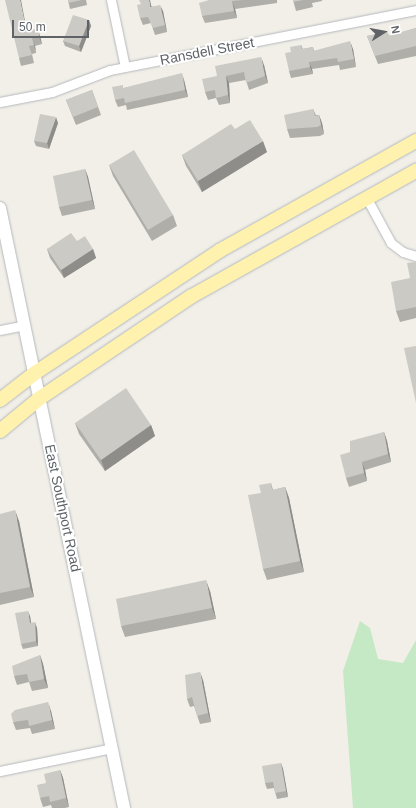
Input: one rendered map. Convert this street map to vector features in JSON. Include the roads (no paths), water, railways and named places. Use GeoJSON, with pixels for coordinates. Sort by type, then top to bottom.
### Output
{"type":"FeatureCollection","features":[{"type":"Feature","properties":{"kind":"main road"},"geometry":{"type":"LineString","coordinates":[[0,400],[35,373],[256,228],[416,141]]}},
{"type":"Feature","properties":{"kind":"main road"},"geometry":{"type":"LineString","coordinates":[[0,431],[40,398],[192,296],[366,197],[416,171]]}},
{"type":"Feature","properties":{"kind":"main road","name":"East Southport Road"},"geometry":{"type":"LineString","coordinates":[[0,208],[124,808]]}},
{"type":"Feature","properties":{"kind":"street"},"geometry":{"type":"LineString","coordinates":[[111,0],[126,67]]}},
{"type":"Feature","properties":{"kind":"street","name":"Ransdell Street"},"geometry":{"type":"LineString","coordinates":[[0,102],[52,92],[92,75],[126,67],[416,10]]}},
{"type":"Feature","properties":{"kind":"street"},"geometry":{"type":"LineString","coordinates":[[366,197],[390,243],[403,252],[416,256]]}},
{"type":"Feature","properties":{"kind":"street"},"geometry":{"type":"LineString","coordinates":[[0,330],[25,325]]}},
{"type":"Feature","properties":{"kind":"street"},"geometry":{"type":"LineString","coordinates":[[0,771],[112,748]]}}]}
